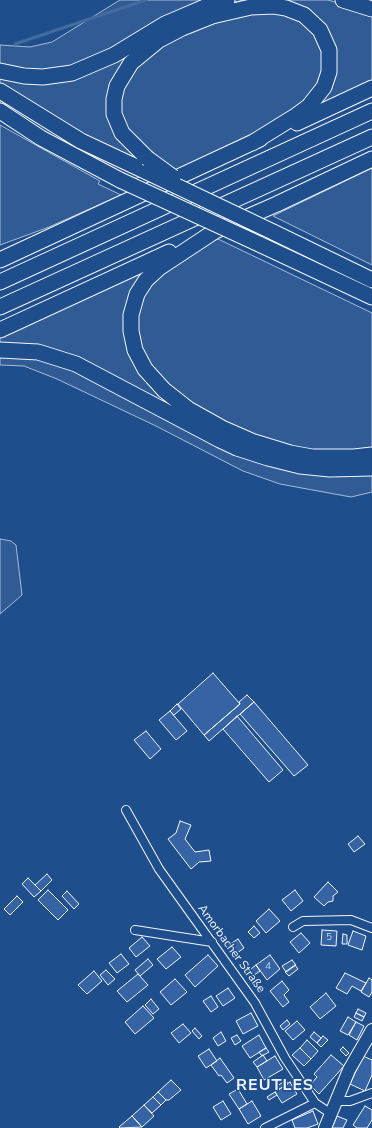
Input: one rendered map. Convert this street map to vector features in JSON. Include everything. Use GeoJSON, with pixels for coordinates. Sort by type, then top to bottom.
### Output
{"type":"FeatureCollection","features":[{"type":"Feature","properties":{"kind":"highway"},"geometry":{"type":"LineString","coordinates":[[0,71],[24,76],[43,77],[72,73],[114,56],[165,24],[207,6],[227,0]]}},
{"type":"Feature","properties":{"kind":"highway"},"geometry":{"type":"LineString","coordinates":[[343,0],[372,9]]}},
{"type":"Feature","properties":{"kind":"highway"},"geometry":{"type":"LineString","coordinates":[[147,165],[122,133],[114,114],[114,99],[117,86],[131,63],[159,40],[182,28],[205,19],[251,7],[274,6],[286,8],[304,15],[320,30],[329,50],[330,72],[324,88],[309,106],[252,143]]}},
{"type":"Feature","properties":{"kind":"highway"},"geometry":{"type":"LineString","coordinates":[[0,260],[372,88]]}},
{"type":"Feature","properties":{"kind":"highway"},"geometry":{"type":"LineString","coordinates":[[0,91],[81,141],[147,165],[216,205],[372,280]]}},
{"type":"Feature","properties":{"kind":"highway"},"geometry":{"type":"LineString","coordinates":[[0,111],[41,138]]}},
{"type":"Feature","properties":{"kind":"highway"},"geometry":{"type":"LineString","coordinates":[[0,282],[372,111]]}},
{"type":"Feature","properties":{"kind":"highway"},"geometry":{"type":"LineString","coordinates":[[0,120],[41,138],[120,180],[372,297]]}},
{"type":"Feature","properties":{"kind":"highway"},"geometry":{"type":"LineString","coordinates":[[0,307],[372,137]]}},
{"type":"Feature","properties":{"kind":"highway"},"geometry":{"type":"LineString","coordinates":[[0,330],[277,204],[372,159]]}},
{"type":"Feature","properties":{"kind":"highway"},"geometry":{"type":"LineString","coordinates":[[0,248],[63,231]]}},
{"type":"Feature","properties":{"kind":"highway"},"geometry":{"type":"LineString","coordinates":[[215,231],[159,268],[146,280],[137,294],[131,315],[131,331],[135,350],[145,369],[164,390],[188,409],[222,428],[254,442],[290,453],[312,457],[354,457],[372,455]]}},
{"type":"Feature","properties":{"kind":"highway"},"geometry":{"type":"LineString","coordinates":[[352,288],[372,303]]}},
{"type":"Feature","properties":{"kind":"highway"},"geometry":{"type":"LineString","coordinates":[[0,350],[38,352],[76,364],[220,440],[237,448],[268,458],[300,466],[322,468],[372,468]]}},
{"type":"Feature","properties":{"kind":"street","name":"Amorbacher Straße"},"geometry":{"type":"LineString","coordinates":[[126,810],[159,869],[254,1003],[285,1058],[315,1103]]}},
{"type":"Feature","properties":{"kind":"street"},"geometry":{"type":"LineString","coordinates":[[293,927],[303,921],[351,920],[372,928]]}},
{"type":"Feature","properties":{"kind":"street"},"geometry":{"type":"LineString","coordinates":[[135,930],[212,942]]}},
{"type":"Feature","properties":{"kind":"street"},"geometry":{"type":"LineString","coordinates":[[325,1128],[349,1070],[372,1030]]}},
{"type":"Feature","properties":{"kind":"street"},"geometry":{"type":"LineString","coordinates":[[265,1128],[315,1103],[333,1107],[372,1094]]}},
{"type":"Feature","properties":{"kind":"shaded area"},"geometry":{"type":"Polygon","coordinates":[[[120,0],[212,0],[102,58],[49,73],[0,66],[0,45],[30,47],[52,42],[120,0]]]}},
{"type":"Feature","properties":{"kind":"shaded area"},"geometry":{"type":"Polygon","coordinates":[[[243,0],[328,0],[372,13],[372,85],[309,110],[333,52],[285,4],[164,33],[110,99],[152,167],[92,140],[0,86],[0,76],[47,82],[230,3],[243,0]]]}},
{"type":"Feature","properties":{"kind":"shaded area"},"geometry":{"type":"Polygon","coordinates":[[[272,9],[313,26],[326,61],[316,91],[283,119],[176,170],[127,135],[117,103],[135,63],[195,27],[272,9]]]}},
{"type":"Feature","properties":{"kind":"shaded area"},"geometry":{"type":"Polygon","coordinates":[[[0,98],[140,177],[133,179],[42,132],[0,105],[0,98]]]}},
{"type":"Feature","properties":{"kind":"shaded area"},"geometry":{"type":"Polygon","coordinates":[[[0,125],[100,181],[98,184],[121,195],[49,227],[0,245],[0,125]]]}},
{"type":"Feature","properties":{"kind":"shaded area"},"geometry":{"type":"Polygon","coordinates":[[[372,168],[372,265],[273,216],[372,168]]]}},
{"type":"Feature","properties":{"kind":"shaded area"},"geometry":{"type":"Polygon","coordinates":[[[257,230],[372,287],[372,292],[251,234],[257,230]]]}},
{"type":"Feature","properties":{"kind":"shaded area"},"geometry":{"type":"Polygon","coordinates":[[[218,239],[372,313],[372,452],[292,450],[197,411],[145,363],[134,324],[149,283],[201,246],[218,239]]]}},
{"type":"Feature","properties":{"kind":"shaded area"},"geometry":{"type":"Polygon","coordinates":[[[148,265],[139,286],[132,356],[239,444],[89,366],[0,346],[0,334],[148,265]]]}},
{"type":"Feature","properties":{"kind":"shaded area"},"geometry":{"type":"Polygon","coordinates":[[[0,354],[57,362],[189,429],[372,472],[372,492],[351,497],[280,484],[243,471],[156,426],[57,379],[24,366],[0,365],[0,354]]]}},
{"type":"Feature","properties":{"kind":"shaded area"},"geometry":{"type":"Polygon","coordinates":[[[0,539],[11,541],[16,545],[22,595],[0,614],[0,539]]]}},
{"type":"Feature","properties":{"kind":"building"},"geometry":{"type":"Polygon","coordinates":[[[213,673],[240,704],[204,735],[178,704],[213,673]]]}},
{"type":"Feature","properties":{"kind":"building"},"geometry":{"type":"Polygon","coordinates":[[[247,695],[254,702],[209,741],[204,735],[240,704],[239,702],[247,695]]]}},
{"type":"Feature","properties":{"kind":"building"},"geometry":{"type":"Polygon","coordinates":[[[254,702],[308,765],[294,776],[240,714],[254,702]]]}},
{"type":"Feature","properties":{"kind":"building"},"geometry":{"type":"Polygon","coordinates":[[[177,704],[181,709],[174,715],[170,711],[177,704]]]}},
{"type":"Feature","properties":{"kind":"building"},"geometry":{"type":"Polygon","coordinates":[[[170,711],[187,731],[176,740],[159,720],[170,711]]]}},
{"type":"Feature","properties":{"kind":"building"},"geometry":{"type":"Polygon","coordinates":[[[237,716],[283,770],[269,782],[223,729],[237,716]]]}},
{"type":"Feature","properties":{"kind":"building"},"geometry":{"type":"Polygon","coordinates":[[[146,731],[161,749],[150,759],[134,740],[146,731]]]}},
{"type":"Feature","properties":{"kind":"building"},"geometry":{"type":"Polygon","coordinates":[[[180,821],[191,825],[185,839],[195,852],[209,850],[211,861],[199,862],[191,869],[168,839],[176,833],[180,821]]]}},
{"type":"Feature","properties":{"kind":"building"},"geometry":{"type":"Polygon","coordinates":[[[358,836],[365,844],[354,852],[348,844],[358,836]]]}},
{"type":"Feature","properties":{"kind":"building"},"geometry":{"type":"Polygon","coordinates":[[[47,874],[52,880],[41,891],[35,885],[47,874]]]}},
{"type":"Feature","properties":{"kind":"building"},"geometry":{"type":"Polygon","coordinates":[[[28,878],[41,891],[34,897],[22,884],[28,878]]]}},
{"type":"Feature","properties":{"kind":"building"},"geometry":{"type":"Polygon","coordinates":[[[328,882],[338,892],[333,896],[333,901],[328,902],[324,906],[314,897],[328,882]]]}},
{"type":"Feature","properties":{"kind":"building"},"geometry":{"type":"Polygon","coordinates":[[[48,890],[68,910],[58,920],[38,900],[48,890]]]}},
{"type":"Feature","properties":{"kind":"building"},"geometry":{"type":"Polygon","coordinates":[[[295,890],[303,901],[291,911],[282,900],[295,890]]]}},
{"type":"Feature","properties":{"kind":"building"},"geometry":{"type":"Polygon","coordinates":[[[67,891],[79,904],[74,909],[62,896],[67,891]]]}},
{"type":"Feature","properties":{"kind":"building"},"geometry":{"type":"Polygon","coordinates":[[[17,896],[23,902],[10,915],[4,909],[17,896]]]}},
{"type":"Feature","properties":{"kind":"building"},"geometry":{"type":"Polygon","coordinates":[[[269,909],[280,921],[266,933],[256,921],[269,909]]]}},
{"type":"Feature","properties":{"kind":"building"},"geometry":{"type":"Polygon","coordinates":[[[254,926],[260,933],[254,938],[248,932],[254,926]]]}},
{"type":"Feature","properties":{"kind":"building"},"geometry":{"type":"Polygon","coordinates":[[[322,930],[337,931],[336,946],[321,945],[322,930]]]}},
{"type":"Feature","properties":{"kind":"building"},"geometry":{"type":"Polygon","coordinates":[[[353,931],[366,936],[362,950],[348,945],[353,931]]]}},
{"type":"Feature","properties":{"kind":"building"},"geometry":{"type":"Polygon","coordinates":[[[301,933],[310,943],[299,953],[290,942],[301,933]]]}},
{"type":"Feature","properties":{"kind":"building"},"geometry":{"type":"Polygon","coordinates":[[[343,934],[347,935],[347,944],[342,944],[343,934]]]}},
{"type":"Feature","properties":{"kind":"building"},"geometry":{"type":"Polygon","coordinates":[[[142,937],[150,946],[136,957],[129,948],[142,937]]]}},
{"type":"Feature","properties":{"kind":"building"},"geometry":{"type":"Polygon","coordinates":[[[238,939],[244,948],[233,956],[227,946],[238,939]]]}},
{"type":"Feature","properties":{"kind":"building"},"geometry":{"type":"Polygon","coordinates":[[[172,947],[181,957],[166,969],[157,959],[172,947]]]}},
{"type":"Feature","properties":{"kind":"building"},"geometry":{"type":"Polygon","coordinates":[[[121,954],[129,964],[117,973],[109,963],[121,954]]]}},
{"type":"Feature","properties":{"kind":"building"},"geometry":{"type":"Polygon","coordinates":[[[208,955],[218,966],[195,987],[185,975],[208,955]]]}},
{"type":"Feature","properties":{"kind":"building"},"geometry":{"type":"Polygon","coordinates":[[[270,955],[280,969],[267,980],[256,965],[270,955]]]}},
{"type":"Feature","properties":{"kind":"building"},"geometry":{"type":"Polygon","coordinates":[[[148,959],[153,965],[140,976],[135,970],[148,959]]]}},
{"type":"Feature","properties":{"kind":"building"},"geometry":{"type":"Polygon","coordinates":[[[292,960],[296,965],[286,972],[282,966],[292,960]]]}},
{"type":"Feature","properties":{"kind":"building"},"geometry":{"type":"Polygon","coordinates":[[[256,965],[260,971],[250,978],[246,973],[256,965]]]}},
{"type":"Feature","properties":{"kind":"building"},"geometry":{"type":"Polygon","coordinates":[[[295,965],[298,969],[289,976],[285,972],[295,965]]]}},
{"type":"Feature","properties":{"kind":"building"},"geometry":{"type":"Polygon","coordinates":[[[106,970],[115,979],[108,985],[100,975],[106,970]]]}},
{"type":"Feature","properties":{"kind":"building"},"geometry":{"type":"Polygon","coordinates":[[[94,971],[102,981],[87,994],[78,985],[94,971]]]}},
{"type":"Feature","properties":{"kind":"building"},"geometry":{"type":"Polygon","coordinates":[[[345,973],[366,983],[361,991],[352,986],[347,994],[336,988],[345,973]]]}},
{"type":"Feature","properties":{"kind":"building"},"geometry":{"type":"Polygon","coordinates":[[[138,974],[148,985],[127,1002],[117,991],[138,974]]]}},
{"type":"Feature","properties":{"kind":"building"},"geometry":{"type":"Polygon","coordinates":[[[369,978],[372,980],[372,992],[369,997],[361,992],[369,978]]]}},
{"type":"Feature","properties":{"kind":"building"},"geometry":{"type":"Polygon","coordinates":[[[175,979],[187,992],[171,1005],[160,992],[175,979]]]}},
{"type":"Feature","properties":{"kind":"building"},"geometry":{"type":"Polygon","coordinates":[[[282,981],[289,990],[284,995],[289,1002],[283,1007],[270,991],[282,981]]]}},
{"type":"Feature","properties":{"kind":"building"},"geometry":{"type":"Polygon","coordinates":[[[228,988],[235,998],[223,1006],[216,996],[228,988]]]}},
{"type":"Feature","properties":{"kind":"building"},"geometry":{"type":"Polygon","coordinates":[[[326,993],[336,1006],[320,1019],[310,1007],[326,993]]]}},
{"type":"Feature","properties":{"kind":"building"},"geometry":{"type":"Polygon","coordinates":[[[211,996],[218,1007],[211,1012],[203,1001],[211,996]]]}},
{"type":"Feature","properties":{"kind":"building"},"geometry":{"type":"Polygon","coordinates":[[[151,999],[159,1009],[153,1014],[145,1005],[151,999]]]}},
{"type":"Feature","properties":{"kind":"building"},"geometry":{"type":"Polygon","coordinates":[[[143,1006],[154,1018],[135,1034],[125,1022],[143,1006]]]}},
{"type":"Feature","properties":{"kind":"building"},"geometry":{"type":"Polygon","coordinates":[[[358,1009],[366,1013],[364,1017],[356,1013],[358,1009]]]}},
{"type":"Feature","properties":{"kind":"building"},"geometry":{"type":"Polygon","coordinates":[[[251,1013],[258,1026],[243,1034],[236,1021],[251,1013]]]}},
{"type":"Feature","properties":{"kind":"building"},"geometry":{"type":"Polygon","coordinates":[[[356,1013],[364,1017],[362,1021],[354,1017],[356,1013]]]}},
{"type":"Feature","properties":{"kind":"building"},"geometry":{"type":"Polygon","coordinates":[[[348,1017],[356,1022],[348,1035],[340,1031],[348,1017]]]}},
{"type":"Feature","properties":{"kind":"building"},"geometry":{"type":"Polygon","coordinates":[[[287,1020],[290,1024],[283,1030],[280,1026],[287,1020]]]}},
{"type":"Feature","properties":{"kind":"building"},"geometry":{"type":"Polygon","coordinates":[[[297,1021],[305,1030],[293,1040],[285,1031],[297,1021]]]}},
{"type":"Feature","properties":{"kind":"building"},"geometry":{"type":"Polygon","coordinates":[[[356,1022],[364,1026],[357,1040],[349,1035],[356,1022]]]}},
{"type":"Feature","properties":{"kind":"building"},"geometry":{"type":"Polygon","coordinates":[[[183,1024],[191,1033],[179,1043],[171,1033],[183,1024]]]}},
{"type":"Feature","properties":{"kind":"building"},"geometry":{"type":"Polygon","coordinates":[[[195,1028],[202,1036],[199,1039],[192,1031],[195,1028]]]}},
{"type":"Feature","properties":{"kind":"building"},"geometry":{"type":"Polygon","coordinates":[[[221,1032],[226,1041],[218,1046],[213,1038],[221,1032]]]}},
{"type":"Feature","properties":{"kind":"building"},"geometry":{"type":"Polygon","coordinates":[[[314,1032],[321,1038],[317,1043],[310,1037],[314,1032]]]}},
{"type":"Feature","properties":{"kind":"building"},"geometry":{"type":"Polygon","coordinates":[[[237,1035],[241,1041],[235,1045],[231,1038],[237,1035]]]}},
{"type":"Feature","properties":{"kind":"building"},"geometry":{"type":"Polygon","coordinates":[[[259,1035],[266,1048],[250,1058],[242,1046],[259,1035]]]}},
{"type":"Feature","properties":{"kind":"building"},"geometry":{"type":"Polygon","coordinates":[[[323,1036],[328,1040],[321,1047],[317,1043],[323,1036]]]}},
{"type":"Feature","properties":{"kind":"building"},"geometry":{"type":"Polygon","coordinates":[[[307,1040],[318,1051],[311,1059],[300,1048],[307,1040]]]}},
{"type":"Feature","properties":{"kind":"building"},"geometry":{"type":"Polygon","coordinates":[[[343,1047],[349,1053],[346,1056],[340,1050],[343,1047]]]}},
{"type":"Feature","properties":{"kind":"building"},"geometry":{"type":"Polygon","coordinates":[[[266,1048],[269,1052],[262,1056],[259,1052],[266,1048]]]}},
{"type":"Feature","properties":{"kind":"building"},"geometry":{"type":"Polygon","coordinates":[[[300,1048],[311,1059],[304,1066],[292,1055],[300,1048]]]}},
{"type":"Feature","properties":{"kind":"building"},"geometry":{"type":"Polygon","coordinates":[[[209,1049],[217,1061],[206,1068],[198,1056],[209,1049]]]}},
{"type":"Feature","properties":{"kind":"building"},"geometry":{"type":"Polygon","coordinates":[[[263,1055],[267,1061],[257,1067],[253,1062],[263,1055]]]}},
{"type":"Feature","properties":{"kind":"building"},"geometry":{"type":"Polygon","coordinates":[[[331,1055],[344,1066],[319,1094],[310,1085],[317,1077],[314,1074],[331,1055]]]}},
{"type":"Feature","properties":{"kind":"building"},"geometry":{"type":"Polygon","coordinates":[[[275,1056],[283,1069],[264,1080],[257,1067],[275,1056]]]}},
{"type":"Feature","properties":{"kind":"building"},"geometry":{"type":"Polygon","coordinates":[[[363,1056],[372,1060],[372,1075],[365,1091],[350,1084],[363,1056]]]}},
{"type":"Feature","properties":{"kind":"building"},"geometry":{"type":"Polygon","coordinates":[[[220,1058],[234,1078],[227,1083],[221,1075],[219,1076],[211,1065],[220,1058]]]}},
{"type":"Feature","properties":{"kind":"building"},"geometry":{"type":"Polygon","coordinates":[[[171,1080],[181,1090],[169,1100],[166,1100],[158,1092],[171,1080]]]}},
{"type":"Feature","properties":{"kind":"building"},"geometry":{"type":"Polygon","coordinates":[[[286,1080],[288,1084],[278,1090],[276,1087],[286,1080]]]}},
{"type":"Feature","properties":{"kind":"building"},"geometry":{"type":"Polygon","coordinates":[[[290,1082],[297,1094],[282,1103],[275,1092],[290,1082]]]}},
{"type":"Feature","properties":{"kind":"building"},"geometry":{"type":"Polygon","coordinates":[[[238,1089],[247,1104],[239,1109],[229,1094],[238,1089]]]}},
{"type":"Feature","properties":{"kind":"building"},"geometry":{"type":"Polygon","coordinates":[[[158,1092],[166,1100],[161,1105],[153,1097],[158,1092]]]}},
{"type":"Feature","properties":{"kind":"building"},"geometry":{"type":"Polygon","coordinates":[[[275,1092],[277,1095],[269,1100],[267,1097],[275,1092]]]}},
{"type":"Feature","properties":{"kind":"building"},"geometry":{"type":"Polygon","coordinates":[[[153,1097],[161,1105],[152,1113],[144,1105],[153,1097]]]}},
{"type":"Feature","properties":{"kind":"building"},"geometry":{"type":"Polygon","coordinates":[[[223,1101],[231,1114],[221,1120],[213,1107],[223,1101]]]}},
{"type":"Feature","properties":{"kind":"building"},"geometry":{"type":"Polygon","coordinates":[[[252,1101],[261,1116],[248,1124],[239,1109],[252,1101]]]}},
{"type":"Feature","properties":{"kind":"building"},"geometry":{"type":"Polygon","coordinates":[[[144,1105],[154,1116],[142,1127],[132,1116],[144,1105]]]}},
{"type":"Feature","properties":{"kind":"building"},"geometry":{"type":"Polygon","coordinates":[[[365,1106],[372,1110],[372,1120],[367,1128],[357,1128],[353,1125],[365,1106]]]}},
{"type":"Feature","properties":{"kind":"building"},"geometry":{"type":"Polygon","coordinates":[[[313,1111],[318,1124],[307,1128],[295,1128],[292,1120],[313,1111]]]}},
{"type":"Feature","properties":{"kind":"building"},"geometry":{"type":"Polygon","coordinates":[[[132,1116],[142,1127],[119,1127],[132,1116]]]}},
{"type":"Feature","properties":{"kind":"building"},"geometry":{"type":"Polygon","coordinates":[[[337,1116],[347,1120],[343,1128],[332,1128],[337,1116]]]}},
{"type":"Feature","properties":{"kind":"waterway"},"geometry":{"type":"LineString","coordinates":[[15,44],[146,0]]}},
{"type":"Feature","properties":{"kind":"district","name":"REUTLES"},"geometry":{"type":"Point","coordinates":[275,1086]}}]}
